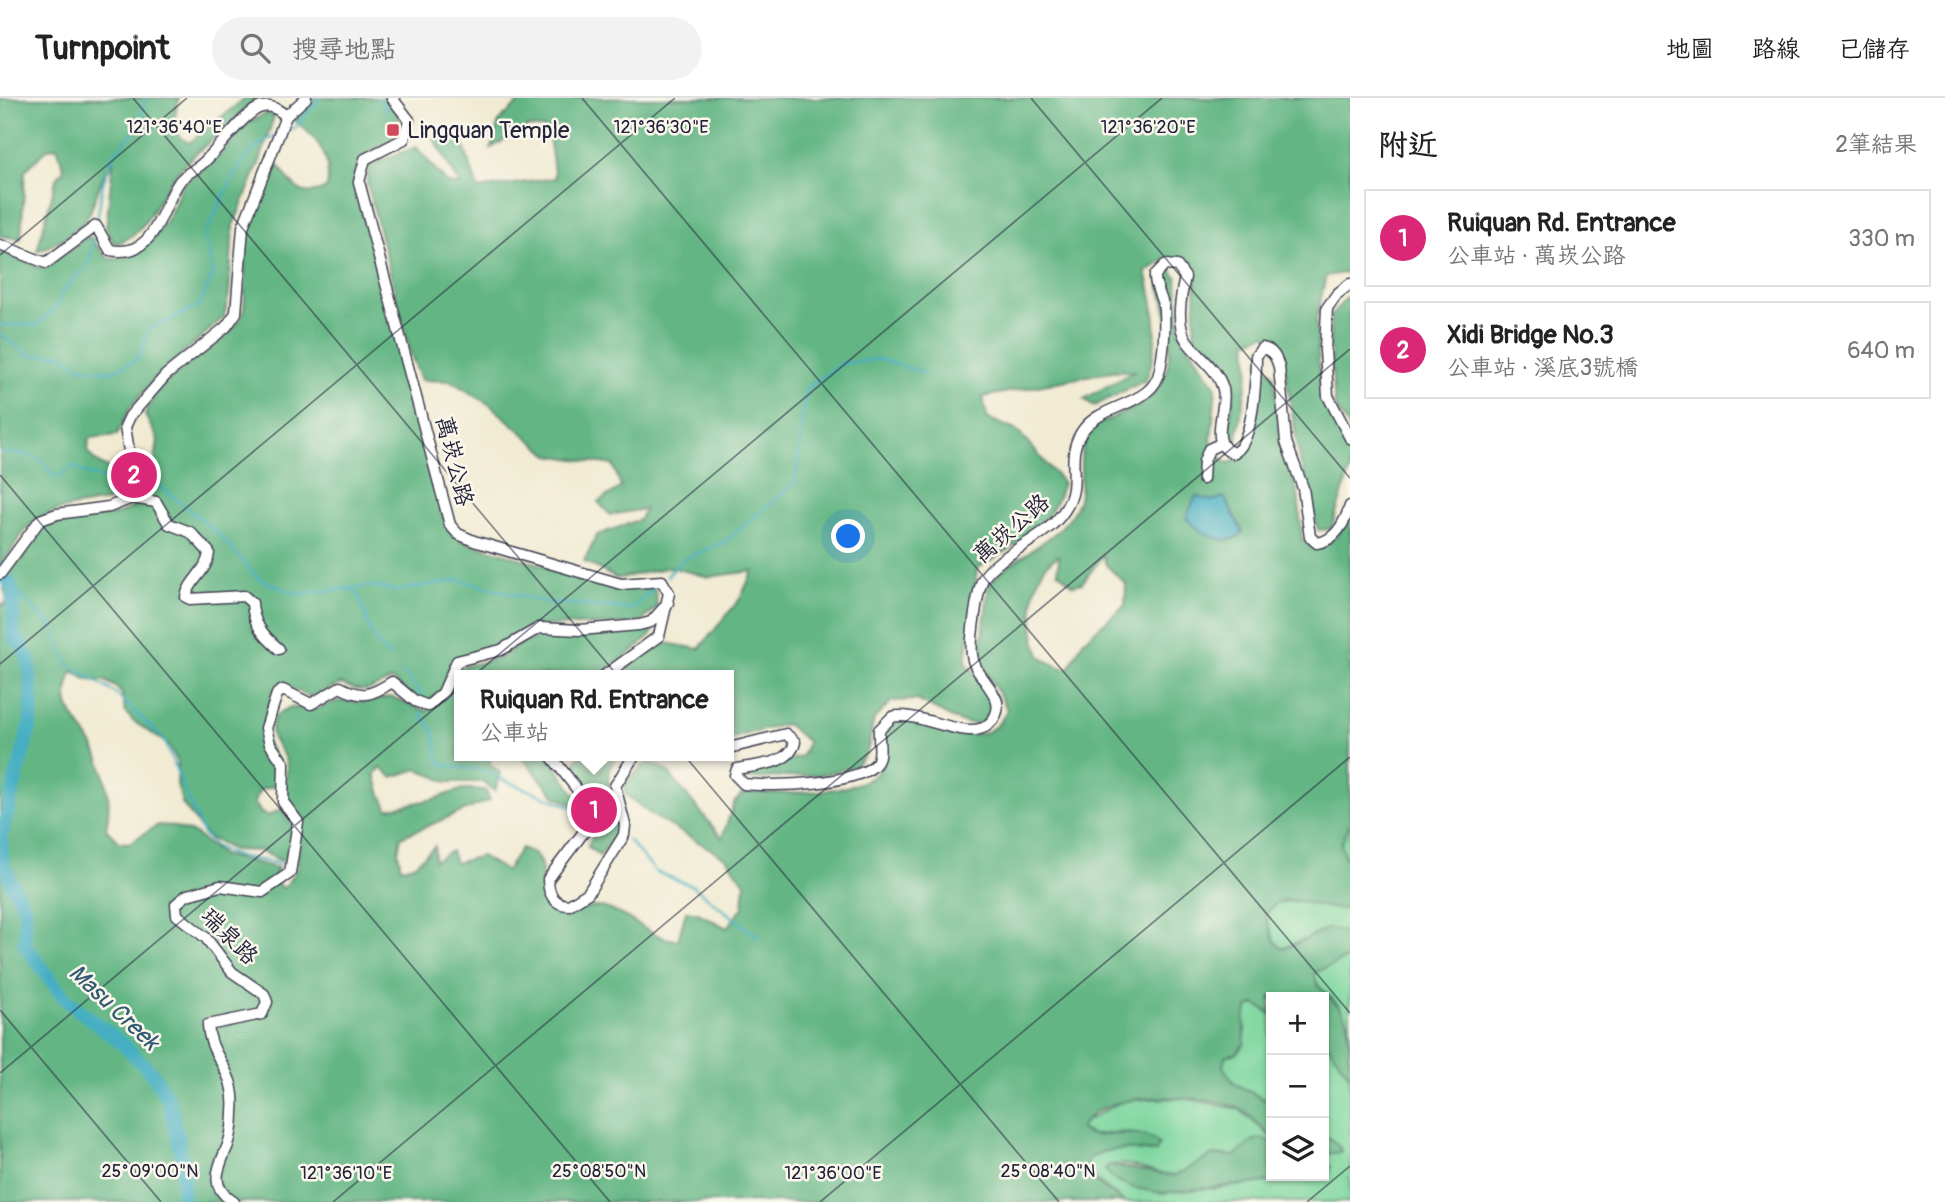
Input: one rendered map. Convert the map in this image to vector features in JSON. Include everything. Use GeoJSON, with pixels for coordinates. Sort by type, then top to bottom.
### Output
{"type":"FeatureCollection","features":[{"type":"Feature","properties":{"kind":"street"},"geometry":{"type":"LineString","coordinates":[[132,498],[133,478],[125,442],[125,427],[130,416],[166,375],[226,327],[236,313],[243,227],[286,116],[306,98]]}},
{"type":"Feature","properties":{"kind":"street","name":"萬崁公路"},"geometry":{"type":"LineString","coordinates":[[391,98],[409,120],[407,135],[400,143],[367,156],[361,164],[359,181],[450,525],[458,534],[474,541],[621,584],[657,579],[667,587],[668,603]]}},
{"type":"Feature","properties":{"kind":"street"},"geometry":{"type":"LineString","coordinates":[[0,245],[46,263],[96,226],[110,250],[125,253],[139,247],[152,233],[179,180],[217,150],[251,113],[261,107],[274,107],[286,116]]}},
{"type":"Feature","properties":{"kind":"street","name":"萬崁公路"},"geometry":{"type":"LineString","coordinates":[[734,747],[786,734],[795,742],[789,754],[772,762],[737,769],[736,775],[744,784],[796,785],[860,774],[872,768],[879,757],[879,730],[892,717],[914,715],[938,726],[972,729],[985,727],[991,722],[997,714],[998,705],[972,655],[982,582],[994,568],[1054,523],[1067,508],[1074,493],[1074,453],[1081,432],[1095,419],[1146,392],[1155,381],[1161,368],[1164,332],[1164,310],[1155,275],[1165,265],[1177,266],[1185,276],[1180,312],[1183,334],[1210,363],[1223,388],[1225,402],[1220,444]]}},
{"type":"Feature","properties":{"kind":"street"},"geometry":{"type":"LineString","coordinates":[[1350,284],[1337,294],[1326,308],[1325,350],[1328,396],[1350,438]]}},
{"type":"Feature","properties":{"kind":"street"},"geometry":{"type":"LineString","coordinates":[[1203,479],[1204,461],[1209,449],[1220,444],[1233,453],[1246,442],[1257,380],[1256,356],[1262,348],[1268,349],[1279,366],[1286,443],[1303,488],[1309,530],[1314,541],[1321,543],[1331,538],[1346,518],[1350,506]]}},
{"type":"Feature","properties":{"kind":"street"},"geometry":{"type":"LineString","coordinates":[[0,574],[15,558],[29,532],[40,520],[57,514],[109,508],[132,498],[156,502],[169,524],[190,532],[209,552],[208,563],[187,590],[186,597],[244,596],[252,603],[252,615],[261,634],[279,649]]}},
{"type":"Feature","properties":{"kind":"street"},"geometry":{"type":"LineString","coordinates":[[612,670],[655,640],[665,621],[668,603]]}},
{"type":"Feature","properties":{"kind":"street","name":"瑞泉路"},"geometry":{"type":"LineString","coordinates":[[234,1202],[225,1196],[218,1184],[218,1164],[228,1144],[235,1088],[209,1039],[208,1025],[261,1014],[267,1002],[264,994],[232,972],[206,938],[177,915],[175,909],[176,904],[187,895],[220,886],[262,892],[290,873],[298,822],[283,802],[284,764],[270,744],[266,728],[277,694],[283,690],[311,704],[340,687],[362,697],[374,694],[392,682],[415,702],[428,706],[443,693],[457,661],[501,650],[539,628],[580,630],[651,622],[668,603]]}},
{"type":"Feature","properties":{"kind":"street"},"geometry":{"type":"LineString","coordinates":[[555,761],[584,794],[594,811],[583,833],[548,879],[552,897],[562,905],[573,904],[588,893],[624,835],[625,825],[615,786],[631,761]]}},
{"type":"Feature","properties":{"kind":"green space"},"geometry":{"type":"Polygon","coordinates":[[[0,98],[179,98],[176,129],[189,143],[245,98],[263,98],[256,100],[178,171],[145,223],[127,239],[115,244],[106,229],[113,161],[102,179],[86,219],[67,236],[37,251],[56,180],[64,169],[57,147],[47,149],[25,171],[21,239],[0,236],[0,98]]]}},
{"type":"Feature","properties":{"kind":"green space"},"geometry":{"type":"Polygon","coordinates":[[[313,98],[386,98],[398,112],[401,132],[366,154],[354,176],[378,277],[419,414],[441,511],[449,530],[462,541],[614,586],[650,586],[656,592],[657,607],[642,621],[631,624],[532,626],[496,648],[459,657],[451,662],[440,692],[427,702],[417,700],[392,680],[367,690],[341,684],[310,697],[286,688],[272,693],[263,729],[267,744],[281,765],[278,785],[260,790],[254,802],[261,813],[268,816],[281,809],[293,825],[287,859],[281,861],[261,851],[233,850],[207,837],[182,803],[177,784],[178,763],[169,745],[133,721],[125,711],[122,694],[116,687],[105,681],[87,680],[73,671],[68,685],[69,706],[101,763],[108,801],[106,829],[119,842],[129,843],[158,825],[172,826],[195,834],[222,855],[278,868],[274,878],[281,888],[286,886],[297,868],[302,822],[287,798],[287,766],[271,731],[276,715],[290,707],[314,710],[338,701],[364,702],[391,697],[426,711],[442,699],[451,687],[454,674],[454,761],[490,761],[500,773],[495,791],[484,782],[447,782],[418,769],[392,777],[381,768],[375,774],[388,809],[434,799],[463,789],[485,790],[490,800],[401,837],[398,852],[401,868],[414,865],[435,846],[434,861],[451,851],[455,863],[481,856],[506,871],[521,848],[538,859],[544,899],[554,911],[568,913],[605,908],[658,936],[678,940],[686,911],[698,913],[727,928],[743,907],[745,883],[726,858],[653,816],[625,794],[625,783],[649,761],[666,770],[722,838],[734,803],[743,793],[814,792],[868,780],[881,768],[885,754],[883,735],[893,724],[907,721],[961,734],[979,734],[995,727],[1007,710],[984,669],[980,655],[989,585],[1011,564],[1050,537],[1071,515],[1080,493],[1081,455],[1086,437],[1104,421],[1144,402],[1156,390],[1169,361],[1170,344],[1166,310],[1158,278],[1167,270],[1172,271],[1177,278],[1180,333],[1216,387],[1211,441],[1213,451],[1227,463],[1237,459],[1245,449],[1255,420],[1259,360],[1262,358],[1274,376],[1281,441],[1298,493],[1302,540],[1314,547],[1326,544],[1340,532],[1350,515],[1350,822],[1341,844],[1344,856],[1350,860],[1350,907],[1340,909],[1293,900],[1282,901],[1273,906],[1265,916],[1275,942],[1282,948],[1328,928],[1350,933],[1350,960],[1345,959],[1314,973],[1318,986],[1324,992],[1266,992],[1266,1011],[1255,1004],[1248,1008],[1244,1019],[1245,1043],[1237,1053],[1225,1056],[1223,1067],[1235,1084],[1266,1100],[1266,1132],[1244,1111],[1217,1102],[1151,1098],[1107,1107],[1091,1116],[1080,1129],[1097,1135],[1139,1134],[1159,1144],[1156,1152],[1110,1150],[1093,1156],[1086,1162],[1092,1179],[1124,1202],[0,1202],[0,603],[4,606],[7,599],[1,579],[22,560],[38,532],[47,526],[121,513],[137,505],[140,495],[137,476],[155,461],[158,440],[145,415],[151,400],[175,375],[220,341],[242,316],[245,301],[246,235],[254,209],[274,165],[278,164],[288,179],[304,192],[311,193],[327,187],[325,157],[310,134],[295,121],[295,116],[313,98]],[[1196,497],[1187,519],[1213,537],[1229,540],[1243,532],[1224,497],[1213,501],[1196,497]],[[1103,555],[1082,583],[1073,585],[1058,572],[1059,556],[1049,563],[1041,573],[1033,600],[1034,630],[1040,655],[1049,662],[1069,668],[1083,641],[1125,605],[1126,584],[1106,565],[1103,555]]]}},
{"type":"Feature","properties":{"kind":"green space"},"geometry":{"type":"Polygon","coordinates":[[[524,98],[1350,98],[1350,272],[1326,276],[1316,321],[1321,399],[1350,455],[1350,470],[1331,529],[1318,530],[1300,461],[1282,351],[1265,334],[1247,342],[1249,370],[1236,443],[1227,438],[1235,386],[1194,336],[1196,276],[1183,263],[1164,260],[1146,272],[1152,299],[1155,339],[1146,380],[1094,406],[1084,399],[1134,371],[1112,371],[983,397],[987,418],[1018,431],[1063,483],[1049,513],[1030,535],[977,569],[966,663],[998,699],[996,712],[978,724],[960,722],[917,700],[892,701],[874,719],[867,753],[855,766],[820,775],[748,779],[747,774],[802,756],[808,742],[786,724],[734,738],[734,670],[622,670],[666,643],[699,649],[740,599],[753,571],[708,577],[670,567],[617,579],[584,561],[597,535],[639,520],[645,509],[610,515],[598,502],[621,487],[613,465],[549,455],[490,405],[451,381],[421,380],[411,355],[367,182],[369,165],[416,147],[448,184],[460,185],[434,138],[458,128],[478,189],[555,178],[548,129],[528,127],[491,148],[499,121],[524,98]]]}},
{"type":"Feature","properties":{"kind":"green space"},"geometry":{"type":"Polygon","coordinates":[[[268,113],[274,116],[260,161],[233,226],[229,294],[224,317],[154,379],[130,408],[117,435],[89,438],[88,452],[102,465],[122,472],[125,489],[113,500],[68,508],[37,520],[25,530],[0,566],[0,251],[44,269],[89,236],[107,258],[119,259],[139,251],[156,235],[169,216],[179,190],[186,182],[216,159],[252,121],[268,113]]]}},
{"type":"Feature","properties":{"kind":"green space"},"geometry":{"type":"Polygon","coordinates":[[[1350,294],[1350,429],[1335,407],[1330,343],[1331,315],[1350,294]]]}},
{"type":"Feature","properties":{"kind":"green space"},"geometry":{"type":"Polygon","coordinates":[[[656,623],[651,635],[607,670],[458,670],[499,658],[524,642],[555,633],[630,631],[656,623]]]}},
{"type":"Feature","properties":{"kind":"green space"},"geometry":{"type":"Polygon","coordinates":[[[525,761],[552,761],[587,811],[555,796],[525,761]]]}},
{"type":"Feature","properties":{"kind":"green space"},"geometry":{"type":"Polygon","coordinates":[[[576,761],[614,761],[608,778],[618,822],[612,838],[600,856],[587,846],[605,817],[599,801],[572,770],[576,761]]]}},
{"type":"Feature","properties":{"kind":"green space"},"geometry":{"type":"Polygon","coordinates":[[[1350,822],[1350,860],[1341,847],[1350,822]]]}},
{"type":"Feature","properties":{"kind":"green space"},"geometry":{"type":"Polygon","coordinates":[[[1293,901],[1338,908],[1350,907],[1350,933],[1306,939],[1281,948],[1275,942],[1265,915],[1277,903],[1293,901]]]}},
{"type":"Feature","properties":{"kind":"green space"},"geometry":{"type":"Polygon","coordinates":[[[1345,959],[1350,960],[1350,1061],[1343,1013],[1329,997],[1329,992],[1324,992],[1318,984],[1314,973],[1345,959]]]}},
{"type":"Feature","properties":{"kind":"green space"},"geometry":{"type":"Polygon","coordinates":[[[1329,997],[1348,1021],[1350,1077],[1329,1046],[1329,997]]]}},
{"type":"Feature","properties":{"kind":"green space"},"geometry":{"type":"Polygon","coordinates":[[[1255,1004],[1266,1011],[1266,1100],[1235,1084],[1223,1067],[1225,1056],[1237,1053],[1246,1032],[1244,1019],[1248,1008],[1255,1004]]]}},
{"type":"Feature","properties":{"kind":"green space"},"geometry":{"type":"Polygon","coordinates":[[[1329,1046],[1350,1077],[1350,1202],[1124,1202],[1087,1172],[1086,1162],[1108,1151],[1151,1152],[1155,1140],[1126,1132],[1092,1135],[1080,1129],[1084,1122],[1124,1100],[1184,1098],[1239,1109],[1266,1133],[1266,1141],[1261,1138],[1234,1156],[1213,1155],[1175,1176],[1130,1165],[1112,1165],[1105,1168],[1133,1186],[1156,1190],[1213,1189],[1274,1181],[1329,1181],[1329,1153],[1341,1152],[1329,1138],[1329,1046]]]}},
{"type":"Feature","properties":{"kind":"green space"},"geometry":{"type":"Polygon","coordinates":[[[1261,1138],[1266,1141],[1266,1181],[1276,1181],[1162,1193],[1134,1188],[1113,1179],[1105,1170],[1109,1165],[1175,1176],[1213,1155],[1234,1156],[1254,1140],[1261,1138]]]}},
{"type":"Feature","properties":{"kind":"green space"},"geometry":{"type":"Polygon","coordinates":[[[1329,1138],[1338,1145],[1341,1152],[1329,1153],[1329,1138]]]}},
{"type":"Feature","properties":{"kind":"water"},"geometry":{"type":"Polygon","coordinates":[[[1196,496],[1213,501],[1224,497],[1243,532],[1229,540],[1213,537],[1198,528],[1186,518],[1196,496]]]}},
{"type":"Feature","properties":{"kind":"waterway"},"geometry":{"type":"LineString","coordinates":[[97,220],[103,183],[114,154],[140,125],[145,98]]}},
{"type":"Feature","properties":{"kind":"waterway"},"geometry":{"type":"LineString","coordinates":[[284,132],[296,127],[320,98]]}},
{"type":"Feature","properties":{"kind":"waterway"},"geometry":{"type":"LineString","coordinates":[[378,98],[388,110]]}},
{"type":"Feature","properties":{"kind":"waterway"},"geometry":{"type":"LineString","coordinates":[[0,334],[31,356],[61,354],[78,366],[111,372],[138,359],[149,329],[200,305],[213,274],[205,234],[240,166],[261,144],[274,136]]}},
{"type":"Feature","properties":{"kind":"waterway"},"geometry":{"type":"LineString","coordinates":[[0,325],[37,325],[58,305],[62,292],[89,263],[95,234]]}},
{"type":"Feature","properties":{"kind":"waterway"},"geometry":{"type":"LineString","coordinates":[[667,576],[684,559],[725,542],[795,483],[806,389],[840,364],[879,359],[924,373]]}},
{"type":"Feature","properties":{"kind":"waterway"},"geometry":{"type":"LineString","coordinates":[[0,453],[32,456],[43,463],[56,478],[73,466],[101,478],[132,480]]}},
{"type":"Feature","properties":{"kind":"waterway"},"geometry":{"type":"LineString","coordinates":[[138,479],[159,485],[219,534],[259,579],[297,594],[373,586],[396,591],[459,580],[545,602],[632,609],[656,585]]}},
{"type":"Feature","properties":{"kind":"waterway","name":"Masu Creek"},"geometry":{"type":"LineString","coordinates":[[0,569],[12,588],[14,638],[21,644],[29,661],[32,701],[30,726],[1,836],[3,866],[25,909],[25,945],[65,999],[123,1044],[153,1074],[168,1099],[178,1139],[183,1165],[182,1202]]}},
{"type":"Feature","properties":{"kind":"waterway"},"geometry":{"type":"LineString","coordinates":[[12,588],[52,627],[69,665],[115,693],[164,740],[203,834],[215,847],[232,855],[280,864]]}},
{"type":"Feature","properties":{"kind":"waterway"},"geometry":{"type":"LineString","coordinates":[[348,589],[359,595],[372,636],[390,658]]}},
{"type":"Feature","properties":{"kind":"waterway"},"geometry":{"type":"LineString","coordinates":[[403,672],[421,694],[420,699]]}},
{"type":"Feature","properties":{"kind":"waterway"},"geometry":{"type":"LineString","coordinates":[[420,712],[434,731],[439,762],[491,773],[587,813]]}},
{"type":"Feature","properties":{"kind":"waterway"},"geometry":{"type":"LineString","coordinates":[[599,819],[618,832]]}},
{"type":"Feature","properties":{"kind":"waterway"},"geometry":{"type":"LineString","coordinates":[[628,840],[656,872],[693,886],[758,937]]}},
{"type":"Feature","properties":{"kind":"place","name":"Lingquan Temple"},"geometry":{"type":"Point","coordinates":[393,130]}},
{"type":"Feature","properties":{"kind":"place","name":"Xidi Bridge No.3"},"geometry":{"type":"Point","coordinates":[134,475]}},
{"type":"Feature","properties":{"kind":"place","name":"Ruiquan Rd. Entrance"},"geometry":{"type":"Point","coordinates":[594,810]}}]}
